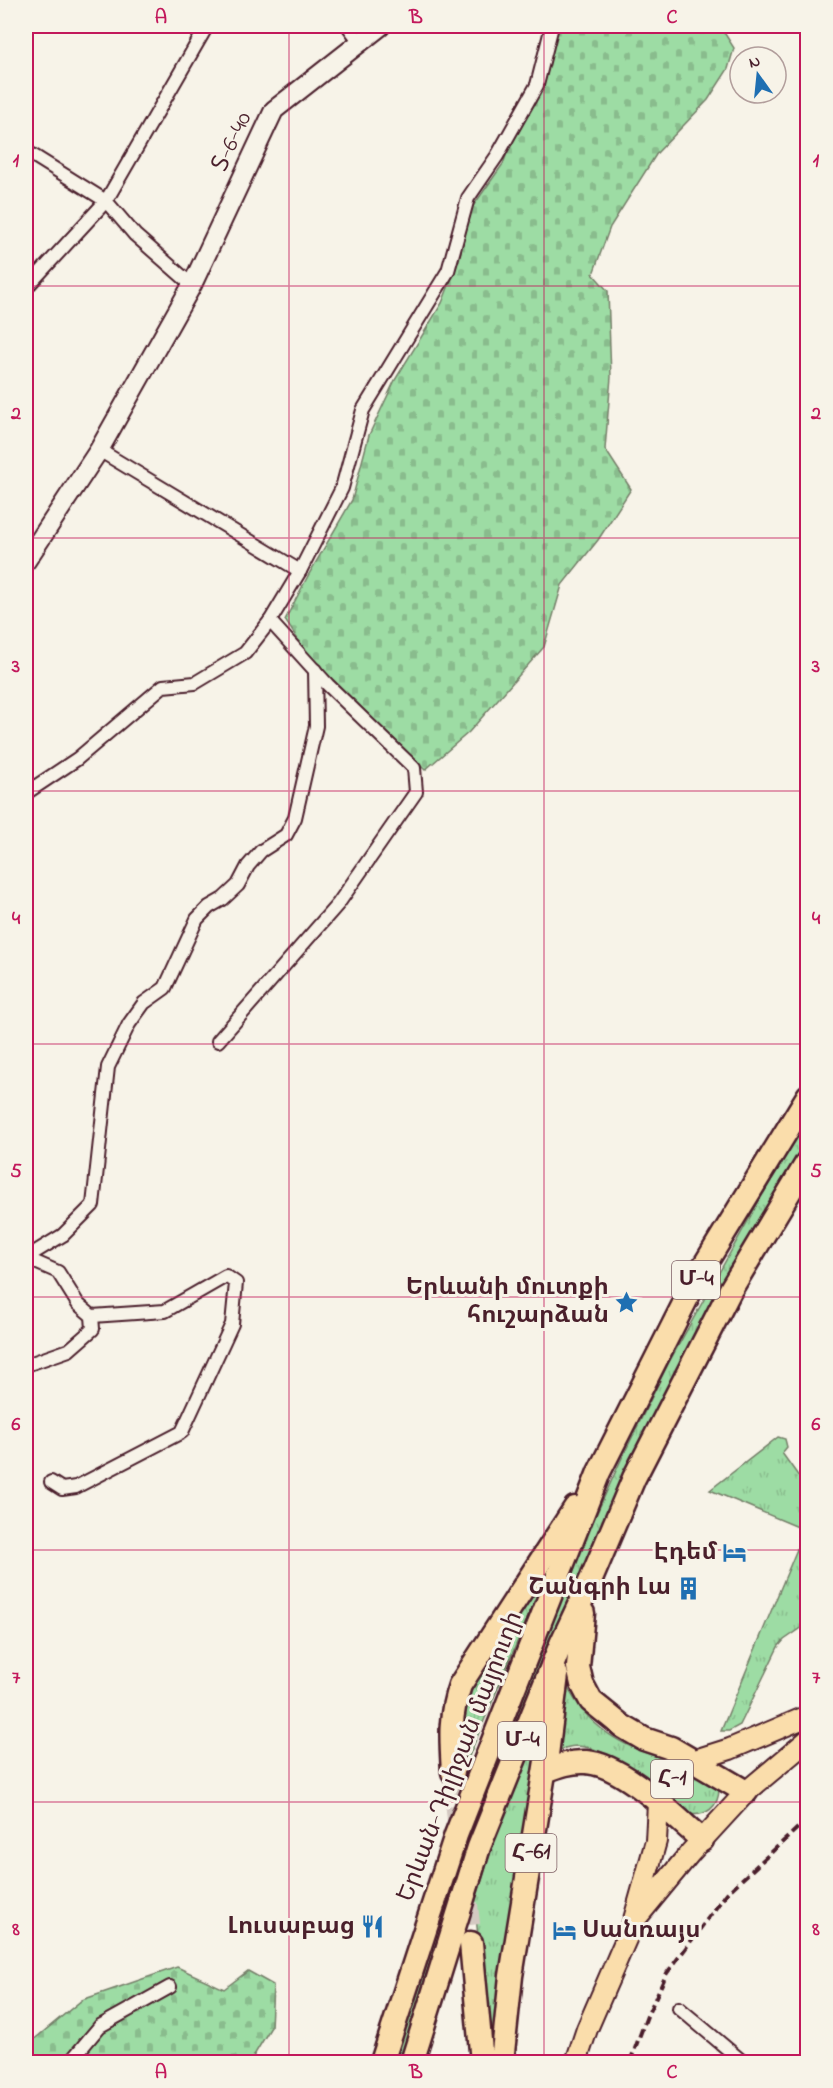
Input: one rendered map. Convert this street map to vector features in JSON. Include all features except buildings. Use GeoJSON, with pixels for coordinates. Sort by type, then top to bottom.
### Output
{"type":"FeatureCollection","features":[{"type":"Feature","properties":{"kind":"highway","name":"Երևան-Դիլիջան մայրուղի"},"geometry":{"type":"LineString","coordinates":[[382,2062],[456,1835],[599,1472],[699,1274],[807,1096]]}},
{"type":"Feature","properties":{"kind":"highway","name":"Երևան-Դիլիջան մայրուղի"},"geometry":{"type":"LineString","coordinates":[[411,2062],[479,1847],[561,1644],[634,1478],[731,1289],[807,1161]]}},
{"type":"Feature","properties":{"kind":"highway"},"geometry":{"type":"LineString","coordinates":[[453,1772],[450,1731],[453,1706],[460,1684],[599,1472]]}},
{"type":"Feature","properties":{"kind":"highway"},"geometry":{"type":"LineString","coordinates":[[590,1582],[581,1619],[578,1667],[582,1684],[591,1701],[644,1739],[671,1748],[746,1792]]}},
{"type":"Feature","properties":{"kind":"highway","name":"Հ-61"},"geometry":{"type":"LineString","coordinates":[[502,2062],[512,1976],[545,1771],[561,1644]]}},
{"type":"Feature","properties":{"kind":"highway"},"geometry":{"type":"LineString","coordinates":[[545,1771],[571,1763],[599,1764],[627,1779],[702,1840]]}},
{"type":"Feature","properties":{"kind":"highway"},"geometry":{"type":"LineString","coordinates":[[471,1942],[482,2062]]}},
{"type":"Feature","properties":{"kind":"main road","name":"Հ-1"},"geometry":{"type":"LineString","coordinates":[[576,2062],[587,2029],[633,1923],[656,1841],[658,1803],[667,1784],[677,1772],[692,1761],[730,1749],[807,1716]]}},
{"type":"Feature","properties":{"kind":"main road","name":"Հ-1"},"geometry":{"type":"LineString","coordinates":[[633,1923],[702,1840],[746,1792],[807,1740]]}},
{"type":"Feature","properties":{"kind":"street"},"geometry":{"type":"LineString","coordinates":[[26,288],[106,201],[207,26]]}},
{"type":"Feature","properties":{"kind":"street"},"geometry":{"type":"LineString","coordinates":[[348,26],[360,42]]}},
{"type":"Feature","properties":{"kind":"street","name":"Տ-6-40"},"geometry":{"type":"LineString","coordinates":[[26,561],[99,450],[192,285],[274,110],[381,26]]}},
{"type":"Feature","properties":{"kind":"street"},"geometry":{"type":"LineString","coordinates":[[26,793],[77,759],[163,686],[195,683],[245,653],[270,621],[300,571],[342,488],[363,410],[448,271],[468,198],[497,156],[537,85],[552,26]]}},
{"type":"Feature","properties":{"kind":"street"},"geometry":{"type":"LineString","coordinates":[[26,151],[106,201],[135,235],[192,285]]}},
{"type":"Feature","properties":{"kind":"street"},"geometry":{"type":"LineString","coordinates":[[99,450],[300,571]]}},
{"type":"Feature","properties":{"kind":"street"},"geometry":{"type":"LineString","coordinates":[[218,1041],[338,904],[416,792],[414,768],[315,670],[270,621]]}},
{"type":"Feature","properties":{"kind":"street"},"geometry":{"type":"LineString","coordinates":[[26,1257],[63,1235],[93,1204],[108,1067],[129,1024],[144,1003],[165,988],[196,919],[238,885],[248,866],[261,851],[286,835],[295,818],[316,726],[315,670]]}},
{"type":"Feature","properties":{"kind":"street"},"geometry":{"type":"LineString","coordinates":[[26,1257],[58,1272],[78,1304],[92,1316],[165,1311],[226,1276],[236,1283],[232,1324],[182,1432],[76,1487],[62,1489],[51,1482]]}},
{"type":"Feature","properties":{"kind":"street"},"geometry":{"type":"LineString","coordinates":[[26,1365],[69,1350],[93,1329],[92,1316]]}},
{"type":"Feature","properties":{"kind":"street"},"geometry":{"type":"LineString","coordinates":[[70,2062],[100,2026],[170,1987]]}},
{"type":"Feature","properties":{"kind":"street"},"geometry":{"type":"LineString","coordinates":[[679,2008],[743,2062]]}},
{"type":"Feature","properties":{"kind":"green space"},"geometry":{"type":"Polygon","coordinates":[[[558,26],[720,26],[732,45],[728,45],[728,69],[708,100],[657,153],[610,227],[593,274],[608,291],[611,377],[605,449],[631,489],[598,540],[562,585],[544,647],[469,732],[425,770],[308,655],[285,620],[352,500],[369,435],[395,380],[442,303],[459,260],[471,209],[503,164],[516,129],[545,82],[558,26]]]}},
{"type":"Feature","properties":{"kind":"green space"},"geometry":{"type":"Polygon","coordinates":[[[807,1115],[807,1138],[745,1242],[675,1373],[611,1506],[558,1626],[404,2062],[393,2062],[464,1837],[562,1590],[620,1462],[668,1364],[807,1115]]]}},
{"type":"Feature","properties":{"kind":"green space"},"geometry":{"type":"Polygon","coordinates":[[[778,1437],[785,1439],[787,1447],[782,1453],[807,1488],[807,1624],[778,1647],[740,1725],[729,1731],[721,1731],[805,1530],[710,1490],[778,1437]]]}},
{"type":"Feature","properties":{"kind":"green space"},"geometry":{"type":"Polygon","coordinates":[[[556,1550],[467,1761],[459,1753],[467,1706],[475,1679],[556,1550]]]}},
{"type":"Feature","properties":{"kind":"green space"},"geometry":{"type":"Polygon","coordinates":[[[567,1686],[586,1714],[610,1735],[639,1750],[671,1760],[657,1770],[653,1787],[629,1766],[597,1750],[574,1746],[554,1753],[567,1686]]]}},
{"type":"Feature","properties":{"kind":"green space"},"geometry":{"type":"Polygon","coordinates":[[[547,1712],[495,2062],[486,2030],[475,1903],[492,1847],[547,1712]]]}},
{"type":"Feature","properties":{"kind":"green space"},"geometry":{"type":"Polygon","coordinates":[[[691,1769],[719,1789],[714,1806],[706,1812],[694,1815],[688,1814],[673,1800],[672,1792],[691,1769]]]}},
{"type":"Feature","properties":{"kind":"green space"},"geometry":{"type":"Polygon","coordinates":[[[177,1967],[224,1989],[248,1971],[273,1985],[271,2027],[253,2057],[254,2062],[26,2062],[26,2046],[82,2000],[177,1967]]]}},
{"type":"Feature","properties":{"kind":"tunnel"},"geometry":{"type":"LineString","coordinates":[[453,1772],[471,1943]]}},
{"type":"Feature","properties":{"kind":"railway"},"geometry":{"type":"LineString","coordinates":[[630,2062],[647,2016],[667,1973],[727,1893],[808,1821]]}},
{"type":"Feature","properties":{"kind":"place","name":"Երևանի մուտքի հուշարձան"},"geometry":{"type":"Point","coordinates":[627,1302]}},
{"type":"Feature","properties":{"kind":"place","name":"Էդեմ"},"geometry":{"type":"Point","coordinates":[735,1553]}},
{"type":"Feature","properties":{"kind":"place","name":"Շանգրի Լա"},"geometry":{"type":"Point","coordinates":[689,1588]}},
{"type":"Feature","properties":{"kind":"place","name":"Լուսաբաց"},"geometry":{"type":"Point","coordinates":[373,1927]}},
{"type":"Feature","properties":{"kind":"place","name":"Սանռայս"},"geometry":{"type":"Point","coordinates":[564,1931]}}]}
